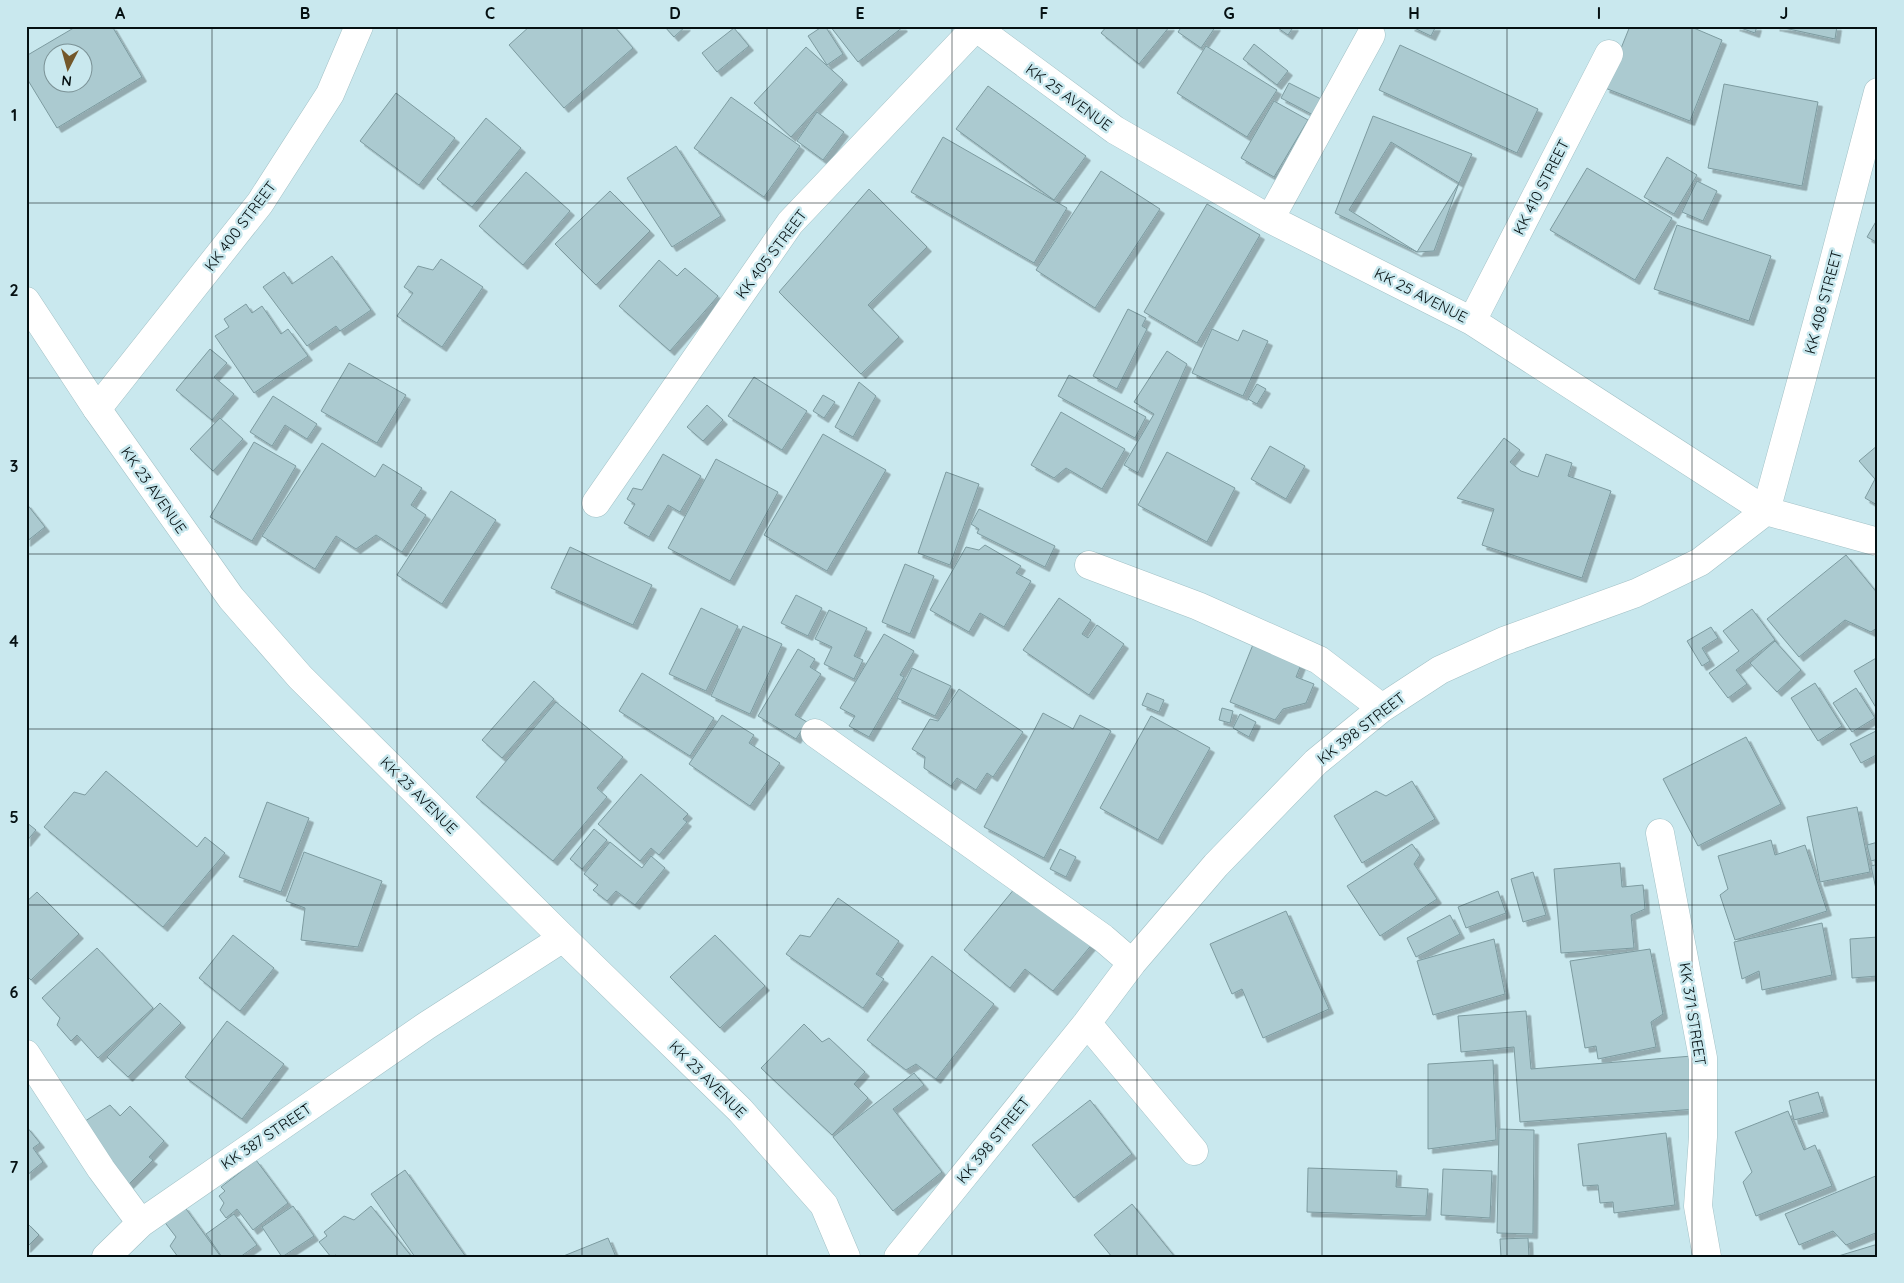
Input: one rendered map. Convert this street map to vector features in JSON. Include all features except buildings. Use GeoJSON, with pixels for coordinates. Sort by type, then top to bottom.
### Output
{"type":"FeatureCollection","features":[{"type":"Feature","properties":{"kind":"street","name":"KK 400 STREET"},"geometry":{"type":"LineString","coordinates":[[97,409],[260,203],[330,94],[359,26]]}},
{"type":"Feature","properties":{"kind":"street","name":"KK 25 AVENUE"},"geometry":{"type":"LineString","coordinates":[[975,27],[1115,130],[1270,219],[1472,321],[1766,511],[1878,542]]}},
{"type":"Feature","properties":{"kind":"street","name":"KK 405 STREET"},"geometry":{"type":"LineString","coordinates":[[596,503],[790,223],[975,27]]}},
{"type":"Feature","properties":{"kind":"street"},"geometry":{"type":"LineString","coordinates":[[1270,219],[1372,35]]}},
{"type":"Feature","properties":{"kind":"street","name":"KK 410 STREET"},"geometry":{"type":"LineString","coordinates":[[1472,321],[1609,54]]}},
{"type":"Feature","properties":{"kind":"street","name":"KK 408 STREET"},"geometry":{"type":"LineString","coordinates":[[1766,511],[1878,92]]}},
{"type":"Feature","properties":{"kind":"street","name":"KK 23 AVENUE"},"geometry":{"type":"LineString","coordinates":[[26,301],[97,409],[231,598],[294,670],[563,938],[740,1110],[824,1205],[846,1257]]}},
{"type":"Feature","properties":{"kind":"street","name":"KK 398 STREET"},"geometry":{"type":"LineString","coordinates":[[898,1257],[1087,1023],[1132,963],[1222,858],[1316,762],[1382,708],[1448,666],[1504,641],[1636,593],[1700,562],[1766,511]]}},
{"type":"Feature","properties":{"kind":"street"},"geometry":{"type":"LineString","coordinates":[[1089,565],[1198,606],[1319,660],[1382,708]]}},
{"type":"Feature","properties":{"kind":"street"},"geometry":{"type":"LineString","coordinates":[[815,733],[1102,938],[1132,963]]}},
{"type":"Feature","properties":{"kind":"street","name":"KK 371 STREET"},"geometry":{"type":"LineString","coordinates":[[1660,833],[1703,1058],[1703,1137],[1698,1206],[1707,1257]]}},
{"type":"Feature","properties":{"kind":"street","name":"KK 387 STREET"},"geometry":{"type":"LineString","coordinates":[[106,1257],[141,1223],[426,1026],[563,938]]}},
{"type":"Feature","properties":{"kind":"street"},"geometry":{"type":"LineString","coordinates":[[1087,1023],[1194,1151]]}},
{"type":"Feature","properties":{"kind":"street"},"geometry":{"type":"LineString","coordinates":[[26,1054],[101,1170],[141,1223]]}}]}
